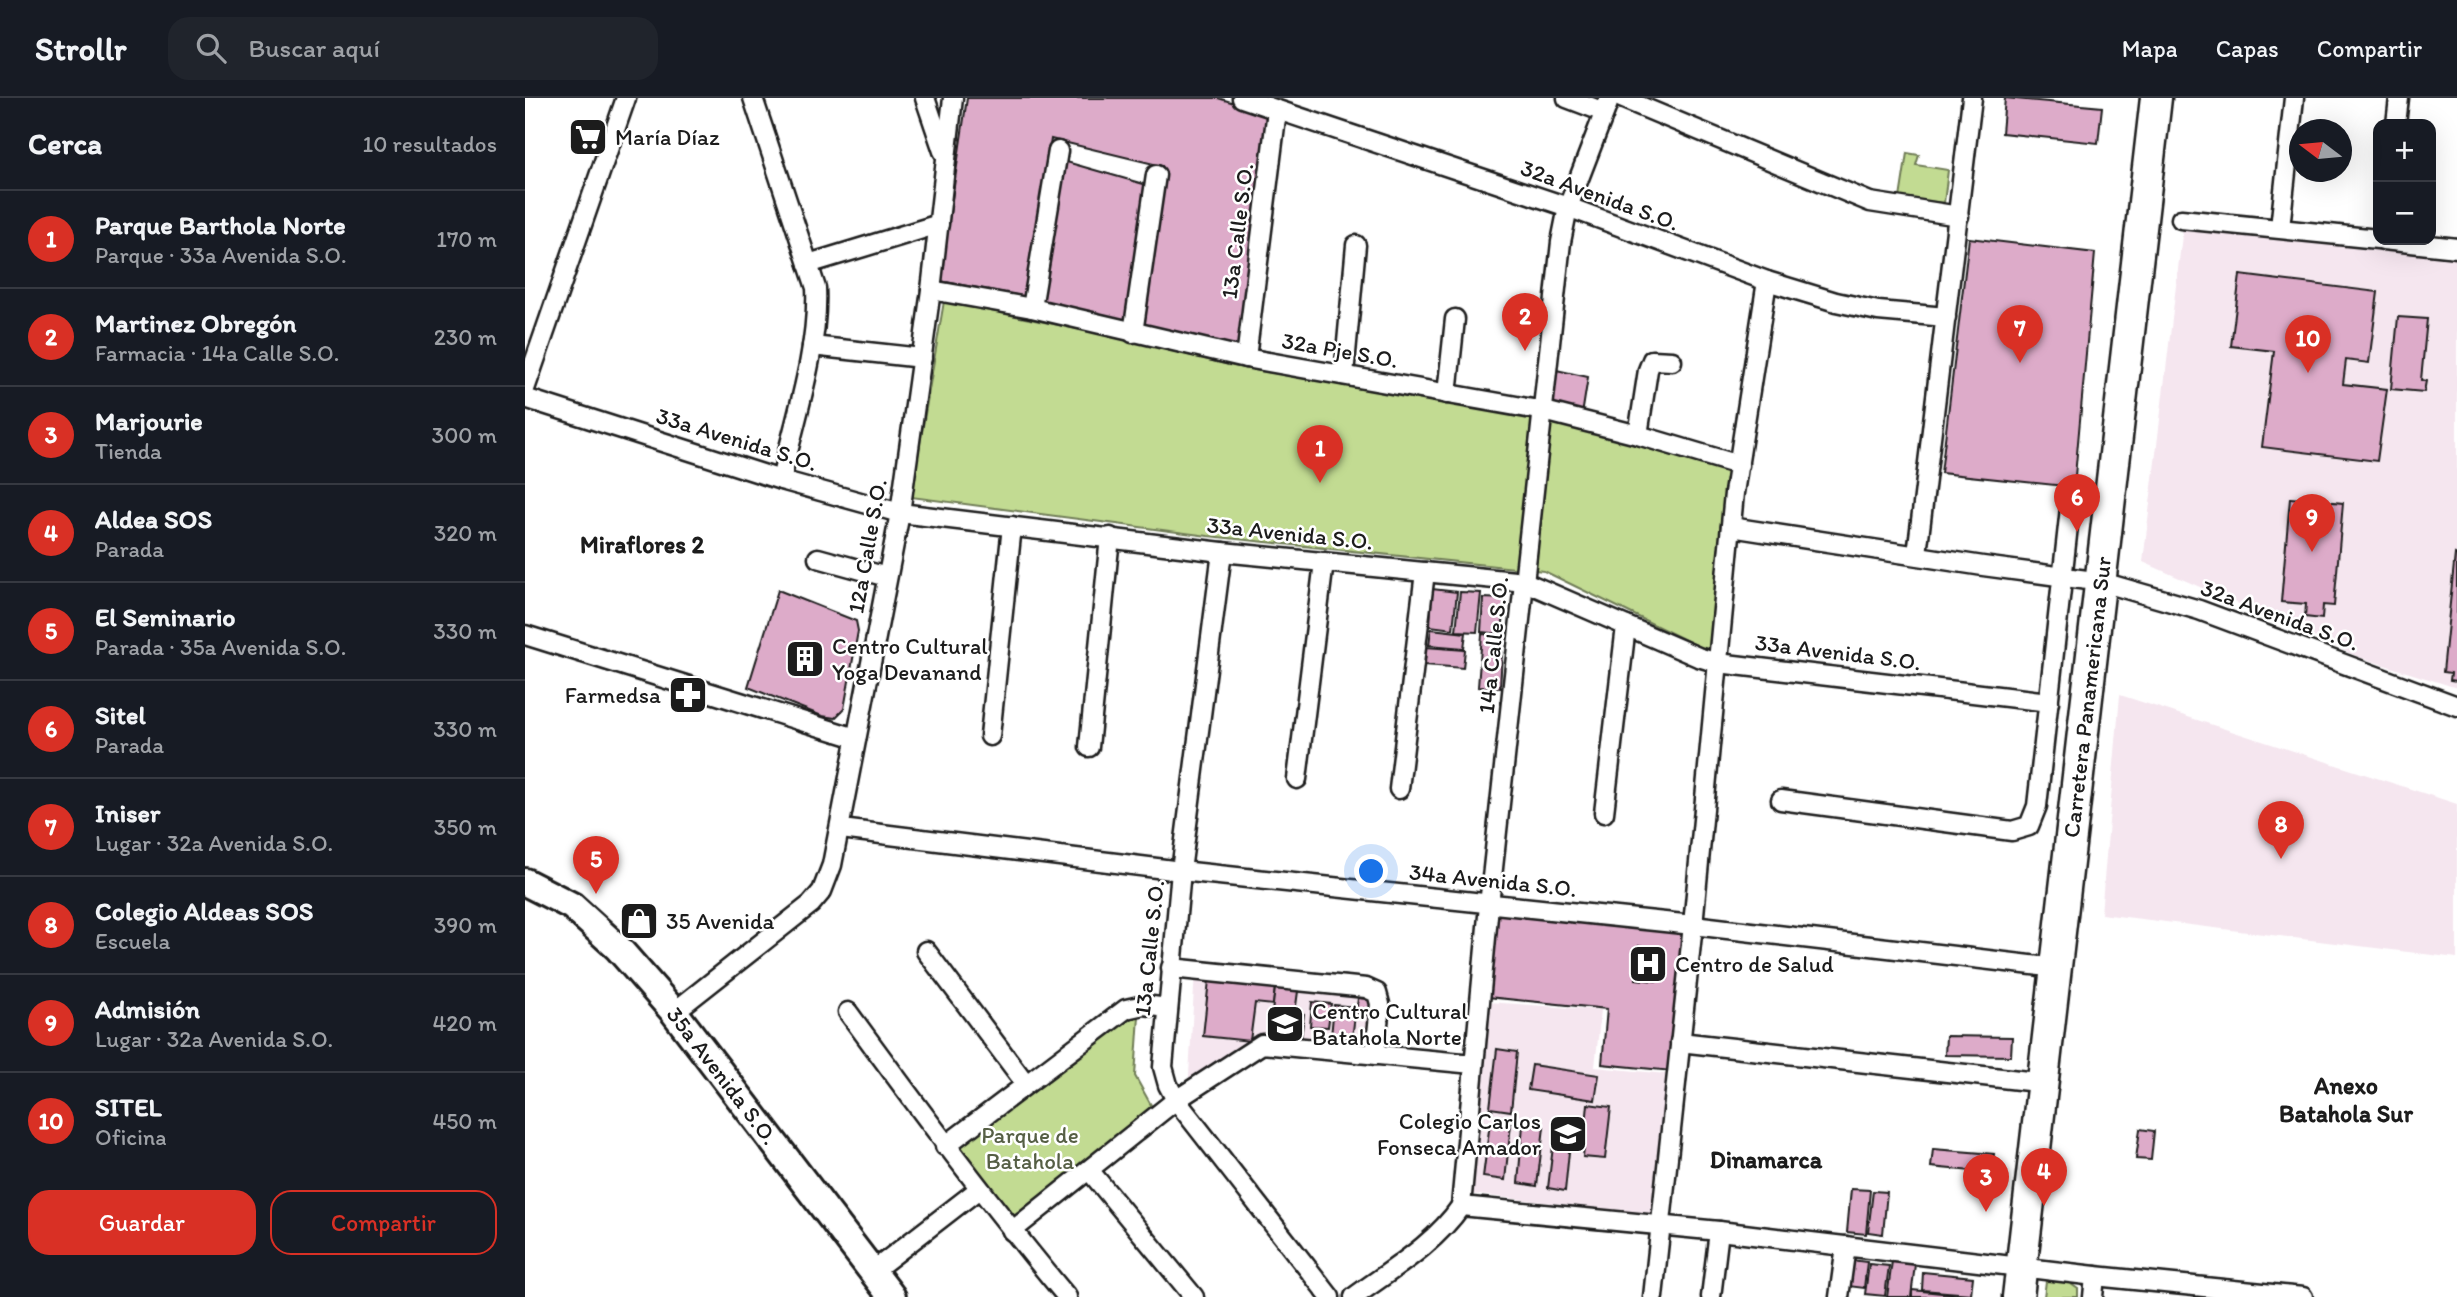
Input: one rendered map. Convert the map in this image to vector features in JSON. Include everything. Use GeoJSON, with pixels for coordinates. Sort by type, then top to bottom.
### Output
{"type":"FeatureCollection","features":[{"type":"Feature","properties":{"kind":"highway","name":"Carretera Panamericana Sur"},"geometry":{"type":"LineString","coordinates":[[2002,1297],[2014,1265],[2049,968],[2083,578],[2135,98]]}},
{"type":"Feature","properties":{"kind":"highway","name":"Carretera Panamericana Sur"},"geometry":{"type":"LineString","coordinates":[[2083,578],[2156,98]]}},
{"type":"Feature","properties":{"kind":"highway","name":"Carretera Panamericana Sur"},"geometry":{"type":"LineString","coordinates":[[2018,1297],[2014,1265],[2028,1081],[2049,968]]}},
{"type":"Feature","properties":{"kind":"main road","name":"35a Avenida S.O."},"geometry":{"type":"LineString","coordinates":[[525,882],[580,912],[618,948],[674,1012],[892,1297]]}},
{"type":"Feature","properties":{"kind":"street"},"geometry":{"type":"LineString","coordinates":[[525,389],[626,98]]}},
{"type":"Feature","properties":{"kind":"street"},"geometry":{"type":"LineString","coordinates":[[753,98],[816,288],[817,310],[812,346],[781,480]]}},
{"type":"Feature","properties":{"kind":"street"},"geometry":{"type":"LineString","coordinates":[[925,98],[945,156]]}},
{"type":"Feature","properties":{"kind":"street","name":"12a Calle S.O."},"geometry":{"type":"LineString","coordinates":[[674,1012],[811,904],[822,891],[832,865],[900,513],[931,290],[953,98]]}},
{"type":"Feature","properties":{"kind":"street","name":"32a Avenida S.O."},"geometry":{"type":"LineString","coordinates":[[1242,98],[1568,207],[1767,281],[1836,302],[1878,311],[1946,317]]}},
{"type":"Feature","properties":{"kind":"street"},"geometry":{"type":"LineString","coordinates":[[1567,98],[1607,105]]}},
{"type":"Feature","properties":{"kind":"street"},"geometry":{"type":"LineString","coordinates":[[1621,98],[1870,202],[1959,216]]}},
{"type":"Feature","properties":{"kind":"street"},"geometry":{"type":"LineString","coordinates":[[2280,228],[2294,98]]}},
{"type":"Feature","properties":{"kind":"street"},"geometry":{"type":"LineString","coordinates":[[2397,119],[2399,98]]}},
{"type":"Feature","properties":{"kind":"street"},"geometry":{"type":"LineString","coordinates":[[1917,554],[1959,216],[1968,99]]}},
{"type":"Feature","properties":{"kind":"street","name":"14a Calle S.O."},"geometry":{"type":"LineString","coordinates":[[1461,1206],[1489,905],[1561,242],[1568,207],[1607,105]]}},
{"type":"Feature","properties":{"kind":"street","name":"13a Calle S.O."},"geometry":{"type":"LineString","coordinates":[[1246,358],[1277,110]]}},
{"type":"Feature","properties":{"kind":"street"},"geometry":{"type":"LineString","coordinates":[[1033,308],[1058,151]]}},
{"type":"Feature","properties":{"kind":"street"},"geometry":{"type":"LineString","coordinates":[[1133,332],[1156,176]]}},
{"type":"Feature","properties":{"kind":"street"},"geometry":{"type":"LineString","coordinates":[[2181,219],[2373,239]]}},
{"type":"Feature","properties":{"kind":"street"},"geometry":{"type":"LineString","coordinates":[[808,264],[939,224]]}},
{"type":"Feature","properties":{"kind":"street"},"geometry":{"type":"LineString","coordinates":[[1344,375],[1356,245]]}},
{"type":"Feature","properties":{"kind":"street"},"geometry":{"type":"LineString","coordinates":[[2436,245],[2457,247]]}},
{"type":"Feature","properties":{"kind":"street"},"geometry":{"type":"LineString","coordinates":[[1653,1297],[1693,925],[1731,527],[1767,281]]}},
{"type":"Feature","properties":{"kind":"street","name":"32a Pje S.O."},"geometry":{"type":"LineString","coordinates":[[931,290],[1033,308],[1246,358],[1544,411],[1638,435],[1739,466]]}},
{"type":"Feature","properties":{"kind":"street"},"geometry":{"type":"LineString","coordinates":[[1447,394],[1455,319]]}},
{"type":"Feature","properties":{"kind":"street"},"geometry":{"type":"LineString","coordinates":[[812,346],[922,358]]}},
{"type":"Feature","properties":{"kind":"street"},"geometry":{"type":"LineString","coordinates":[[1638,435],[1652,360],[1672,361]]}},
{"type":"Feature","properties":{"kind":"street","name":"33a Avenida S.O."},"geometry":{"type":"LineString","coordinates":[[525,398],[781,480],[900,513],[1222,552],[1525,582],[1698,657],[1718,663],[2049,702]]}},
{"type":"Feature","properties":{"kind":"street"},"geometry":{"type":"LineString","coordinates":[[1781,800],[2012,831],[2029,826],[2037,806],[2049,702],[2083,578],[2071,499]]}},
{"type":"Feature","properties":{"kind":"street"},"geometry":{"type":"LineString","coordinates":[[991,736],[1013,526]]}},
{"type":"Feature","properties":{"kind":"street","name":"32a Avenida S.O."},"geometry":{"type":"LineString","coordinates":[[1731,527],[1983,566],[2083,578],[2199,610],[2457,707]]}},
{"type":"Feature","properties":{"kind":"street"},"geometry":{"type":"LineString","coordinates":[[1089,747],[1110,537]]}},
{"type":"Feature","properties":{"kind":"street","name":"13a Calle S.O."},"geometry":{"type":"LineString","coordinates":[[1222,552],[1181,871],[1163,1067],[1168,1085],[1177,1100],[1330,1297]]}},
{"type":"Feature","properties":{"kind":"street"},"geometry":{"type":"LineString","coordinates":[[818,558],[887,578]]}},
{"type":"Feature","properties":{"kind":"street"},"geometry":{"type":"LineString","coordinates":[[1297,779],[1324,562]]}},
{"type":"Feature","properties":{"kind":"street"},"geometry":{"type":"LineString","coordinates":[[1399,789],[1425,572]]}},
{"type":"Feature","properties":{"kind":"street"},"geometry":{"type":"LineString","coordinates":[[1604,813],[1626,626]]}},
{"type":"Feature","properties":{"kind":"street"},"geometry":{"type":"LineString","coordinates":[[525,635],[856,738]]}},
{"type":"Feature","properties":{"kind":"street","name":"34a Avenida S.O."},"geometry":{"type":"LineString","coordinates":[[841,829],[1181,871],[1693,925],[2049,968]]}},
{"type":"Feature","properties":{"kind":"street"},"geometry":{"type":"LineString","coordinates":[[926,951],[1026,1084]]}},
{"type":"Feature","properties":{"kind":"street"},"geometry":{"type":"LineString","coordinates":[[1171,968],[1366,988],[1377,993],[1380,1004],[1375,1055]]}},
{"type":"Feature","properties":{"kind":"street"},"geometry":{"type":"LineString","coordinates":[[945,1146],[1126,1009],[1145,1005],[1168,1008]]}},
{"type":"Feature","properties":{"kind":"street"},"geometry":{"type":"LineString","coordinates":[[848,1012],[945,1146],[1067,1297]]}},
{"type":"Feature","properties":{"kind":"street"},"geometry":{"type":"LineString","coordinates":[[1680,1042],[2028,1081]]}},
{"type":"Feature","properties":{"kind":"street"},"geometry":{"type":"LineString","coordinates":[[1011,1231],[1177,1100],[1262,1044],[1473,1064]]}},
{"type":"Feature","properties":{"kind":"street"},"geometry":{"type":"LineString","coordinates":[[1089,1170],[1194,1297]]}},
{"type":"Feature","properties":{"kind":"street"},"geometry":{"type":"LineString","coordinates":[[873,1271],[979,1189]]}},
{"type":"Feature","properties":{"kind":"street"},"geometry":{"type":"LineString","coordinates":[[1354,1297],[1431,1241],[1449,1224],[1461,1206],[1719,1231],[2014,1265],[2195,1292],[2303,1297]]}},
{"type":"Feature","properties":{"kind":"street"},"geometry":{"type":"LineString","coordinates":[[1711,1297],[1719,1231]]}},
{"type":"Feature","properties":{"kind":"street"},"geometry":{"type":"LineString","coordinates":[[1839,1297],[1846,1246]]}},
{"type":"Feature","properties":{"kind":"street"},"geometry":{"type":"LineString","coordinates":[[2093,1297],[2095,1276]]}},
{"type":"Feature","properties":{"kind":"shaded area"},"geometry":{"type":"Polygon","coordinates":[[[2183,227],[2457,253],[2457,688],[2359,657],[2143,562],[2183,227]]]}},
{"type":"Feature","properties":{"kind":"shaded area"},"geometry":{"type":"Polygon","coordinates":[[[2120,695],[2457,804],[2457,958],[2101,914],[2120,695]]]}},
{"type":"Feature","properties":{"kind":"shaded area","name":"Centro Cultural Batahola Norte"},"geometry":{"type":"Polygon","coordinates":[[[1195,971],[1377,993],[1375,1055],[1275,1044],[1188,1092],[1195,971]]]}},
{"type":"Feature","properties":{"kind":"shaded area","name":"Colegio Carlos Fonseca Amador"},"geometry":{"type":"Polygon","coordinates":[[[1488,1002],[1601,1010],[1595,1067],[1666,1074],[1651,1214],[1471,1194],[1488,1002]]]}},
{"type":"Feature","properties":{"kind":"green space"},"geometry":{"type":"Polygon","coordinates":[[[1907,153],[1919,155],[1916,165],[1948,170],[1944,203],[1900,198],[1907,153]]]}},
{"type":"Feature","properties":{"kind":"green space"},"geometry":{"type":"Polygon","coordinates":[[[944,301],[1111,336],[1233,366],[1577,426],[1728,470],[1714,633],[1708,651],[1544,571],[1208,536],[911,497],[944,301]]]}},
{"type":"Feature","properties":{"kind":"green space","name":"Parque de Batahola"},"geometry":{"type":"Polygon","coordinates":[[[1126,1009],[1139,1016],[1135,1076],[1157,1116],[1012,1231],[945,1146],[1126,1009]]]}},
{"type":"Feature","properties":{"kind":"green space"},"geometry":{"type":"Polygon","coordinates":[[[2046,1281],[2068,1282],[2078,1289],[2078,1297],[2044,1297],[2046,1281]]]}},
{"type":"Feature","properties":{"kind":"building"},"geometry":{"type":"Polygon","coordinates":[[[967,98],[1218,98],[1267,113],[1238,350],[1143,325],[1162,166],[1051,139],[1027,297],[940,281],[967,98]]]}},
{"type":"Feature","properties":{"kind":"building"},"geometry":{"type":"Polygon","coordinates":[[[2005,98],[2102,107],[2098,143],[2002,133],[2005,98]]]}},
{"type":"Feature","properties":{"kind":"building"},"geometry":{"type":"Polygon","coordinates":[[[1063,161],[1147,185],[1126,323],[1041,301],[1063,161]]]}},
{"type":"Feature","properties":{"kind":"building"},"geometry":{"type":"Polygon","coordinates":[[[1969,238],[2095,253],[2074,487],[1941,473],[1969,238]]]}},
{"type":"Feature","properties":{"kind":"building"},"geometry":{"type":"Polygon","coordinates":[[[2240,275],[2378,292],[2369,363],[2346,360],[2343,384],[2387,389],[2377,461],[2262,447],[2274,351],[2231,346],[2240,275]]]}},
{"type":"Feature","properties":{"kind":"building"},"geometry":{"type":"Polygon","coordinates":[[[2398,317],[2427,319],[2421,380],[2426,381],[2424,392],[2391,389],[2398,317]]]}},
{"type":"Feature","properties":{"kind":"building"},"geometry":{"type":"Polygon","coordinates":[[[1552,369],[1588,377],[1582,415],[1547,407],[1552,369]]]}},
{"type":"Feature","properties":{"kind":"building"},"geometry":{"type":"Polygon","coordinates":[[[2290,498],[2343,503],[2334,606],[2323,605],[2322,619],[2305,617],[2306,604],[2281,602],[2290,498]]]}},
{"type":"Feature","properties":{"kind":"building"},"geometry":{"type":"Polygon","coordinates":[[[2455,554],[2457,681],[2450,680],[2451,673],[2443,672],[2455,554]]]}},
{"type":"Feature","properties":{"kind":"building"},"geometry":{"type":"Polygon","coordinates":[[[1432,589],[1457,592],[1453,629],[1430,626],[1432,589]]]}},
{"type":"Feature","properties":{"kind":"building","name":"Centro Cultural Yoga Devanand"},"geometry":{"type":"Polygon","coordinates":[[[778,590],[856,621],[858,631],[844,709],[835,718],[822,716],[748,687],[778,590]]]}},
{"type":"Feature","properties":{"kind":"building"},"geometry":{"type":"Polygon","coordinates":[[[1460,592],[1481,593],[1477,632],[1456,631],[1460,592]]]}},
{"type":"Feature","properties":{"kind":"building"},"geometry":{"type":"Polygon","coordinates":[[[1483,598],[1505,599],[1502,634],[1481,632],[1483,598]]]}},
{"type":"Feature","properties":{"kind":"building"},"geometry":{"type":"Polygon","coordinates":[[[1431,629],[1466,633],[1464,648],[1429,645],[1431,629]]]}},
{"type":"Feature","properties":{"kind":"building"},"geometry":{"type":"Polygon","coordinates":[[[1482,634],[1503,636],[1500,688],[1478,687],[1482,634]]]}},
{"type":"Feature","properties":{"kind":"building"},"geometry":{"type":"Polygon","coordinates":[[[1426,647],[1465,650],[1463,668],[1425,665],[1426,647]]]}},
{"type":"Feature","properties":{"kind":"building","name":"Centro de Salud"},"geometry":{"type":"Polygon","coordinates":[[[1497,913],[1688,930],[1672,1071],[1602,1064],[1607,1009],[1488,997],[1497,913]]]}},
{"type":"Feature","properties":{"kind":"building","name":"Centro de Salud"},"geometry":{"type":"Polygon","coordinates":[[[1639,946],[1660,949],[1656,981],[1636,979],[1639,946]]]}},
{"type":"Feature","properties":{"kind":"building"},"geometry":{"type":"Polygon","coordinates":[[[1209,980],[1275,987],[1273,1005],[1255,1003],[1250,1041],[1203,1036],[1209,980]]]}},
{"type":"Feature","properties":{"kind":"building"},"geometry":{"type":"Polygon","coordinates":[[[1276,981],[1299,984],[1295,1013],[1304,1014],[1301,1039],[1269,1035],[1276,981]]]}},
{"type":"Feature","properties":{"kind":"building"},"geometry":{"type":"Polygon","coordinates":[[[1358,998],[1375,1000],[1374,1016],[1356,1014],[1358,998]]]}},
{"type":"Feature","properties":{"kind":"building"},"geometry":{"type":"Polygon","coordinates":[[[1312,1002],[1331,1004],[1328,1027],[1310,1026],[1312,1002]]]}},
{"type":"Feature","properties":{"kind":"building"},"geometry":{"type":"Polygon","coordinates":[[[1334,1005],[1356,1007],[1352,1039],[1331,1037],[1334,1005]]]}},
{"type":"Feature","properties":{"kind":"building"},"geometry":{"type":"Polygon","coordinates":[[[1946,1036],[2012,1037],[2011,1056],[1945,1055],[1946,1036]]]}},
{"type":"Feature","properties":{"kind":"building"},"geometry":{"type":"Polygon","coordinates":[[[1497,1049],[1517,1052],[1511,1111],[1490,1108],[1497,1049]]]}},
{"type":"Feature","properties":{"kind":"building"},"geometry":{"type":"Polygon","coordinates":[[[1532,1065],[1599,1075],[1595,1100],[1528,1090],[1532,1065]]]}},
{"type":"Feature","properties":{"kind":"building"},"geometry":{"type":"Polygon","coordinates":[[[1588,1104],[1611,1107],[1605,1159],[1583,1157],[1588,1104]]]}},
{"type":"Feature","properties":{"kind":"building"},"geometry":{"type":"Polygon","coordinates":[[[1490,1122],[1511,1124],[1505,1180],[1483,1177],[1490,1122]]]}},
{"type":"Feature","properties":{"kind":"building"},"geometry":{"type":"Polygon","coordinates":[[[1523,1125],[1544,1127],[1537,1186],[1518,1183],[1523,1125]]]}},
{"type":"Feature","properties":{"kind":"building"},"geometry":{"type":"Polygon","coordinates":[[[2140,1129],[2154,1131],[2151,1160],[2136,1159],[2140,1129]]]}},
{"type":"Feature","properties":{"kind":"building"},"geometry":{"type":"Polygon","coordinates":[[[1555,1130],[1571,1132],[1565,1191],[1548,1188],[1555,1130]]]}},
{"type":"Feature","properties":{"kind":"building"},"geometry":{"type":"Polygon","coordinates":[[[1933,1149],[1994,1154],[1992,1173],[1931,1167],[1933,1149]]]}},
{"type":"Feature","properties":{"kind":"building"},"geometry":{"type":"Polygon","coordinates":[[[1851,1189],[1870,1190],[1866,1234],[1847,1232],[1851,1189]]]}},
{"type":"Feature","properties":{"kind":"building"},"geometry":{"type":"Polygon","coordinates":[[[1873,1191],[1887,1192],[1883,1234],[1868,1232],[1873,1191]]]}},
{"type":"Feature","properties":{"kind":"building"},"geometry":{"type":"Polygon","coordinates":[[[1851,1260],[1867,1262],[1864,1288],[1848,1286],[1851,1260]]]}},
{"type":"Feature","properties":{"kind":"building"},"geometry":{"type":"Polygon","coordinates":[[[1892,1261],[1915,1264],[1911,1297],[1887,1297],[1892,1261]]]}},
{"type":"Feature","properties":{"kind":"building"},"geometry":{"type":"Polygon","coordinates":[[[1869,1264],[1889,1266],[1885,1296],[1865,1294],[1869,1264]]]}},
{"type":"Feature","properties":{"kind":"building"},"geometry":{"type":"Polygon","coordinates":[[[1923,1272],[1973,1277],[1971,1294],[1922,1290],[1923,1272]]]}},
{"type":"Feature","properties":{"kind":"building"},"geometry":{"type":"Polygon","coordinates":[[[1912,1290],[1971,1296],[1971,1297],[1912,1297],[1912,1290]]]}},
{"type":"Feature","properties":{"kind":"place","name":"María Díaz"},"geometry":{"type":"Point","coordinates":[588,137]}},
{"type":"Feature","properties":{"kind":"place","name":"Martinez Obregón"},"geometry":{"type":"Point","coordinates":[1525,351]}},
{"type":"Feature","properties":{"kind":"place","name":"Iniser"},"geometry":{"type":"Point","coordinates":[2020,363]}},
{"type":"Feature","properties":{"kind":"place","name":"SITEL"},"geometry":{"type":"Point","coordinates":[2308,373]}},
{"type":"Feature","properties":{"kind":"place","name":"Parque Barthola Norte"},"geometry":{"type":"Point","coordinates":[1320,483]}},
{"type":"Feature","properties":{"kind":"place","name":"Sitel"},"geometry":{"type":"Point","coordinates":[2077,532]}},
{"type":"Feature","properties":{"kind":"place","name":"Admisión"},"geometry":{"type":"Point","coordinates":[2312,552]}},
{"type":"Feature","properties":{"kind":"place","name":"Centro Cultural Yoga Devanand"},"geometry":{"type":"Point","coordinates":[805,659]}},
{"type":"Feature","properties":{"kind":"place","name":"Farmedsa"},"geometry":{"type":"Point","coordinates":[688,695]}},
{"type":"Feature","properties":{"kind":"place","name":"Colegio Aldeas SOS"},"geometry":{"type":"Point","coordinates":[2281,859]}},
{"type":"Feature","properties":{"kind":"place","name":"El Seminario"},"geometry":{"type":"Point","coordinates":[596,894]}},
{"type":"Feature","properties":{"kind":"place","name":"35 Avenida"},"geometry":{"type":"Point","coordinates":[639,921]}},
{"type":"Feature","properties":{"kind":"place","name":"Centro de Salud"},"geometry":{"type":"Point","coordinates":[1648,964]}},
{"type":"Feature","properties":{"kind":"place","name":"Centro Cultural Batahola Norte"},"geometry":{"type":"Point","coordinates":[1285,1024]}},
{"type":"Feature","properties":{"kind":"place","name":"Colegio Carlos Fonseca Amador"},"geometry":{"type":"Point","coordinates":[1568,1134]}},
{"type":"Feature","properties":{"kind":"place","name":"Aldea SOS"},"geometry":{"type":"Point","coordinates":[2044,1206]}},
{"type":"Feature","properties":{"kind":"place","name":"Marjourie"},"geometry":{"type":"Point","coordinates":[1986,1212]}},
{"type":"Feature","properties":{"kind":"district","name":"Miraflores 2"},"geometry":{"type":"Point","coordinates":[642,544]}},
{"type":"Feature","properties":{"kind":"district","name":"Anexo Batahola Sur"},"geometry":{"type":"Point","coordinates":[2346,1099]}},
{"type":"Feature","properties":{"kind":"district","name":"Dinamarca"},"geometry":{"type":"Point","coordinates":[1766,1159]}}]}
